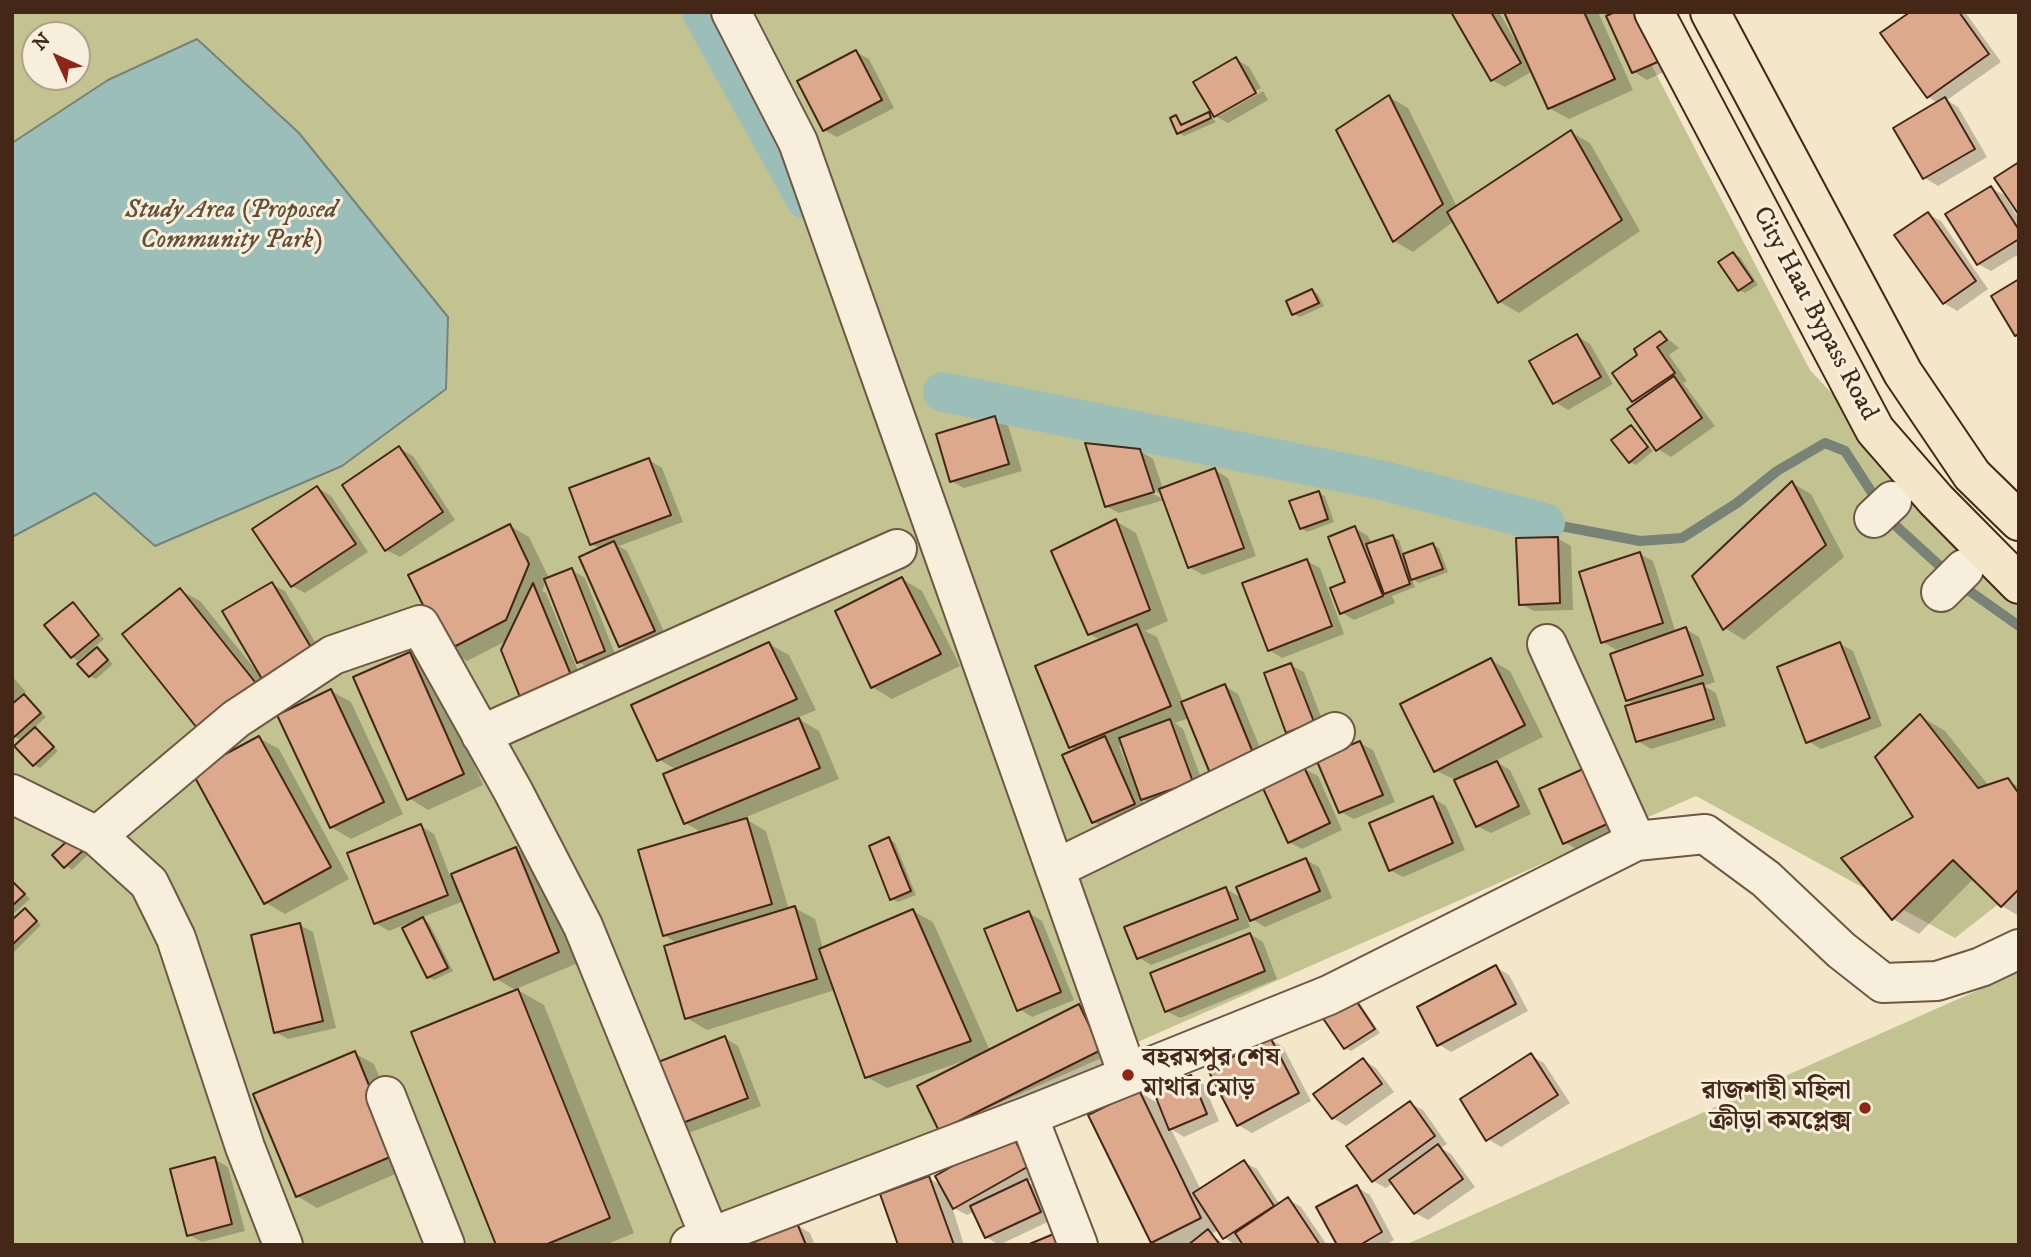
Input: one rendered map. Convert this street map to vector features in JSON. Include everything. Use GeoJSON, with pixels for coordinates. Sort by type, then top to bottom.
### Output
{"type":"FeatureCollection","features":[{"type":"Feature","properties":{"kind":"main road","name":"City Haat Bypass Road"},"geometry":{"type":"LineString","coordinates":[[1654,12],[1875,430],[1936,500],[2019,584]]}},
{"type":"Feature","properties":{"kind":"main road","name":"City Haat Bypass Road"},"geometry":{"type":"LineString","coordinates":[[1710,12],[1903,373],[1972,475],[2019,520]]}},
{"type":"Feature","properties":{"kind":"street"},"geometry":{"type":"LineString","coordinates":[[731,12],[798,142],[1128,1075]]}},
{"type":"Feature","properties":{"kind":"street"},"geometry":{"type":"LineString","coordinates":[[481,735],[897,549]]}},
{"type":"Feature","properties":{"kind":"street"},"geometry":{"type":"LineString","coordinates":[[97,836],[236,719],[333,655],[420,625],[583,926],[700,1241],[1028,1116],[1329,995],[1636,841],[1705,834],[1766,879],[1841,950],[1884,983],[1937,981],[1981,967],[2019,949]]}},
{"type":"Feature","properties":{"kind":"street"},"geometry":{"type":"LineString","coordinates":[[1547,644],[1636,841]]}},
{"type":"Feature","properties":{"kind":"street"},"geometry":{"type":"LineString","coordinates":[[1055,869],[1335,732]]}},
{"type":"Feature","properties":{"kind":"street"},"geometry":{"type":"LineString","coordinates":[[12,794],[97,836],[149,883],[176,938],[245,1147],[283,1245]]}},
{"type":"Feature","properties":{"kind":"street"},"geometry":{"type":"LineString","coordinates":[[386,1096],[445,1245]]}},
{"type":"Feature","properties":{"kind":"street"},"geometry":{"type":"LineString","coordinates":[[1028,1116],[1078,1245]]}},
{"type":"Feature","properties":{"kind":"green space","name":"Study Area (Proposed Community Park)"},"geometry":{"type":"Polygon","coordinates":[[[12,12],[1624,12],[1810,370],[2019,594],[2019,888],[1955,938],[1696,796],[677,1245],[12,1245],[12,12]]]}},
{"type":"Feature","properties":{"kind":"green space","name":"রাজশাহী মহিলা ক্রীড়া কমপ্লেক্স"},"geometry":{"type":"Polygon","coordinates":[[[2019,972],[2019,1245],[1405,1245],[2019,972]]]}},
{"type":"Feature","properties":{"kind":"water"},"geometry":{"type":"Polygon","coordinates":[[[197,39],[299,133],[448,317],[446,389],[342,466],[155,546],[95,493],[12,537],[12,143],[108,80],[197,39]]]}},
{"type":"Feature","properties":{"kind":"building"},"geometry":{"type":"Polygon","coordinates":[[[1451,12],[1491,12],[1521,63],[1491,81],[1451,12]]]}},
{"type":"Feature","properties":{"kind":"building"},"geometry":{"type":"Polygon","coordinates":[[[1504,12],[1584,12],[1615,79],[1548,109],[1504,12]]]}},
{"type":"Feature","properties":{"kind":"building"},"geometry":{"type":"Polygon","coordinates":[[[1615,12],[1638,12],[1660,61],[1632,73],[1606,16],[1615,12]]]}},
{"type":"Feature","properties":{"kind":"building"},"geometry":{"type":"Polygon","coordinates":[[[1910,12],[1959,12],[1989,54],[1927,98],[1880,33],[1910,12]]]}},
{"type":"Feature","properties":{"kind":"building"},"geometry":{"type":"Polygon","coordinates":[[[856,50],[882,100],[823,131],[797,81],[856,50]]]}},
{"type":"Feature","properties":{"kind":"building"},"geometry":{"type":"Polygon","coordinates":[[[1236,57],[1256,93],[1214,117],[1193,82],[1236,57]]]}},
{"type":"Feature","properties":{"kind":"building"},"geometry":{"type":"Polygon","coordinates":[[[1389,95],[1443,204],[1393,242],[1336,130],[1389,95]]]}},
{"type":"Feature","properties":{"kind":"building"},"geometry":{"type":"Polygon","coordinates":[[[1945,97],[1975,149],[1923,179],[1893,128],[1945,97]]]}},
{"type":"Feature","properties":{"kind":"building"},"geometry":{"type":"Polygon","coordinates":[[[1209,112],[1211,118],[1177,134],[1170,118],[1176,115],[1181,125],[1209,112]]]}},
{"type":"Feature","properties":{"kind":"building"},"geometry":{"type":"Polygon","coordinates":[[[1571,130],[1622,220],[1498,303],[1447,212],[1571,130]]]}},
{"type":"Feature","properties":{"kind":"building"},"geometry":{"type":"Polygon","coordinates":[[[2019,162],[2019,215],[1994,178],[2019,162]]]}},
{"type":"Feature","properties":{"kind":"building"},"geometry":{"type":"Polygon","coordinates":[[[1991,186],[2019,230],[2019,239],[1977,265],[1945,214],[1991,186]]]}},
{"type":"Feature","properties":{"kind":"building"},"geometry":{"type":"Polygon","coordinates":[[[1928,212],[1976,281],[1943,304],[1894,235],[1928,212]]]}},
{"type":"Feature","properties":{"kind":"building"},"geometry":{"type":"Polygon","coordinates":[[[1733,252],[1753,281],[1738,291],[1718,262],[1733,252]]]}},
{"type":"Feature","properties":{"kind":"building"},"geometry":{"type":"Polygon","coordinates":[[[2019,279],[2019,334],[2015,336],[1991,296],[2019,279]]]}},
{"type":"Feature","properties":{"kind":"building"},"geometry":{"type":"Polygon","coordinates":[[[1312,289],[1319,303],[1292,315],[1286,301],[1312,289]]]}},
{"type":"Feature","properties":{"kind":"building"},"geometry":{"type":"Polygon","coordinates":[[[1660,331],[1667,340],[1657,347],[1675,373],[1632,402],[1612,373],[1637,355],[1634,349],[1660,331]]]}},
{"type":"Feature","properties":{"kind":"building"},"geometry":{"type":"Polygon","coordinates":[[[1577,334],[1601,377],[1553,404],[1529,361],[1577,334]]]}},
{"type":"Feature","properties":{"kind":"building"},"geometry":{"type":"Polygon","coordinates":[[[1674,376],[1702,418],[1656,451],[1627,409],[1674,376]]]}},
{"type":"Feature","properties":{"kind":"building"},"geometry":{"type":"Polygon","coordinates":[[[995,416],[1009,464],[950,482],[936,434],[995,416]]]}},
{"type":"Feature","properties":{"kind":"building"},"geometry":{"type":"Polygon","coordinates":[[[1631,425],[1648,447],[1629,463],[1611,440],[1631,425]]]}},
{"type":"Feature","properties":{"kind":"building"},"geometry":{"type":"Polygon","coordinates":[[[1085,443],[1140,449],[1154,492],[1105,507],[1085,443]]]}},
{"type":"Feature","properties":{"kind":"building"},"geometry":{"type":"Polygon","coordinates":[[[399,446],[443,512],[385,551],[342,485],[399,446]]]}},
{"type":"Feature","properties":{"kind":"building"},"geometry":{"type":"Polygon","coordinates":[[[649,458],[671,515],[590,545],[569,488],[649,458]]]}},
{"type":"Feature","properties":{"kind":"building"},"geometry":{"type":"Polygon","coordinates":[[[1215,468],[1244,548],[1188,568],[1159,489],[1215,468]]]}},
{"type":"Feature","properties":{"kind":"building"},"geometry":{"type":"Polygon","coordinates":[[[1792,481],[1826,545],[1723,630],[1692,576],[1792,481]]]}},
{"type":"Feature","properties":{"kind":"building"},"geometry":{"type":"Polygon","coordinates":[[[317,486],[356,544],[291,587],[252,529],[317,486]]]}},
{"type":"Feature","properties":{"kind":"building"},"geometry":{"type":"Polygon","coordinates":[[[1319,491],[1328,519],[1300,529],[1289,501],[1319,491]]]}},
{"type":"Feature","properties":{"kind":"building"},"geometry":{"type":"Polygon","coordinates":[[[1116,519],[1150,610],[1088,635],[1051,551],[1116,519]]]}},
{"type":"Feature","properties":{"kind":"building"},"geometry":{"type":"Polygon","coordinates":[[[510,524],[529,564],[506,620],[446,651],[408,575],[510,524]]]}},
{"type":"Feature","properties":{"kind":"building"},"geometry":{"type":"Polygon","coordinates":[[[1355,526],[1383,596],[1340,614],[1330,588],[1345,582],[1328,537],[1355,526]]]}},
{"type":"Feature","properties":{"kind":"building"},"geometry":{"type":"Polygon","coordinates":[[[1393,535],[1410,584],[1384,594],[1366,544],[1393,535]]]}},
{"type":"Feature","properties":{"kind":"building"},"geometry":{"type":"Polygon","coordinates":[[[1558,537],[1560,603],[1519,605],[1516,538],[1558,537]]]}},
{"type":"Feature","properties":{"kind":"building"},"geometry":{"type":"Polygon","coordinates":[[[614,541],[655,631],[619,647],[579,557],[614,541]]]}},
{"type":"Feature","properties":{"kind":"building"},"geometry":{"type":"Polygon","coordinates":[[[1433,543],[1443,569],[1411,580],[1403,554],[1433,543]]]}},
{"type":"Feature","properties":{"kind":"building"},"geometry":{"type":"Polygon","coordinates":[[[1640,552],[1663,623],[1601,643],[1579,572],[1640,552]]]}},
{"type":"Feature","properties":{"kind":"building"},"geometry":{"type":"Polygon","coordinates":[[[1307,559],[1332,626],[1268,651],[1242,583],[1307,559]]]}},
{"type":"Feature","properties":{"kind":"building"},"geometry":{"type":"Polygon","coordinates":[[[572,568],[605,651],[577,663],[544,579],[572,568]]]}},
{"type":"Feature","properties":{"kind":"building"},"geometry":{"type":"Polygon","coordinates":[[[902,577],[941,654],[871,688],[835,611],[902,577]]]}},
{"type":"Feature","properties":{"kind":"building"},"geometry":{"type":"Polygon","coordinates":[[[272,582],[312,649],[262,679],[222,611],[272,582]]]}},
{"type":"Feature","properties":{"kind":"building"},"geometry":{"type":"Polygon","coordinates":[[[533,583],[571,675],[520,697],[501,650],[533,583]]]}},
{"type":"Feature","properties":{"kind":"building"},"geometry":{"type":"Polygon","coordinates":[[[180,588],[259,687],[201,733],[122,634],[180,588]]]}},
{"type":"Feature","properties":{"kind":"building"},"geometry":{"type":"Polygon","coordinates":[[[73,602],[99,635],[71,658],[44,625],[73,602]]]}},
{"type":"Feature","properties":{"kind":"building"},"geometry":{"type":"Polygon","coordinates":[[[1137,624],[1171,706],[1069,748],[1035,666],[1137,624]]]}},
{"type":"Feature","properties":{"kind":"building"},"geometry":{"type":"Polygon","coordinates":[[[1686,627],[1703,675],[1626,701],[1610,654],[1686,627]]]}},
{"type":"Feature","properties":{"kind":"building"},"geometry":{"type":"Polygon","coordinates":[[[769,642],[797,699],[657,761],[631,705],[769,642]]]}},
{"type":"Feature","properties":{"kind":"building"},"geometry":{"type":"Polygon","coordinates":[[[1840,642],[1870,718],[1806,743],[1777,667],[1840,642]]]}},
{"type":"Feature","properties":{"kind":"building"},"geometry":{"type":"Polygon","coordinates":[[[97,647],[108,660],[89,677],[77,664],[97,647]]]}},
{"type":"Feature","properties":{"kind":"building"},"geometry":{"type":"Polygon","coordinates":[[[410,652],[464,774],[407,800],[353,677],[410,652]]]}},
{"type":"Feature","properties":{"kind":"building"},"geometry":{"type":"Polygon","coordinates":[[[1491,658],[1525,725],[1434,772],[1400,704],[1491,658]]]}},
{"type":"Feature","properties":{"kind":"building"},"geometry":{"type":"Polygon","coordinates":[[[1291,663],[1314,722],[1286,733],[1264,673],[1291,663]]]}},
{"type":"Feature","properties":{"kind":"building"},"geometry":{"type":"Polygon","coordinates":[[[1703,683],[1714,719],[1636,742],[1625,706],[1703,683]]]}},
{"type":"Feature","properties":{"kind":"building"},"geometry":{"type":"Polygon","coordinates":[[[1225,684],[1258,765],[1214,783],[1181,702],[1225,684]]]}},
{"type":"Feature","properties":{"kind":"building"},"geometry":{"type":"Polygon","coordinates":[[[331,689],[384,802],[330,828],[277,715],[331,689]]]}},
{"type":"Feature","properties":{"kind":"building"},"geometry":{"type":"Polygon","coordinates":[[[24,694],[41,713],[13,738],[12,704],[24,694]]]}},
{"type":"Feature","properties":{"kind":"building"},"geometry":{"type":"Polygon","coordinates":[[[1920,714],[1978,788],[2008,778],[2019,794],[2019,889],[2001,907],[1953,860],[1892,920],[1841,858],[1913,817],[1875,757],[1920,714]]]}},
{"type":"Feature","properties":{"kind":"building"},"geometry":{"type":"Polygon","coordinates":[[[799,718],[820,768],[684,824],[663,774],[799,718]]]}},
{"type":"Feature","properties":{"kind":"building"},"geometry":{"type":"Polygon","coordinates":[[[1170,719],[1193,782],[1141,800],[1119,738],[1170,719]]]}},
{"type":"Feature","properties":{"kind":"building"},"geometry":{"type":"Polygon","coordinates":[[[35,727],[54,747],[33,766],[14,746],[35,727]]]}},
{"type":"Feature","properties":{"kind":"building"},"geometry":{"type":"Polygon","coordinates":[[[259,736],[331,867],[264,904],[192,772],[259,736]]]}},
{"type":"Feature","properties":{"kind":"building"},"geometry":{"type":"Polygon","coordinates":[[[1105,736],[1135,804],[1092,823],[1062,755],[1105,736]]]}},
{"type":"Feature","properties":{"kind":"building"},"geometry":{"type":"Polygon","coordinates":[[[1360,741],[1383,795],[1339,813],[1316,759],[1360,741]]]}},
{"type":"Feature","properties":{"kind":"building"},"geometry":{"type":"Polygon","coordinates":[[[1497,761],[1519,806],[1476,827],[1454,780],[1497,761]]]}},
{"type":"Feature","properties":{"kind":"building"},"geometry":{"type":"Polygon","coordinates":[[[1594,764],[1618,819],[1563,844],[1539,789],[1594,764]]]}},
{"type":"Feature","properties":{"kind":"building"},"geometry":{"type":"Polygon","coordinates":[[[1304,767],[1330,823],[1288,843],[1262,786],[1304,767]]]}},
{"type":"Feature","properties":{"kind":"building"},"geometry":{"type":"Polygon","coordinates":[[[1433,796],[1453,843],[1389,871],[1369,823],[1433,796]]]}},
{"type":"Feature","properties":{"kind":"building"},"geometry":{"type":"Polygon","coordinates":[[[747,818],[772,904],[663,936],[638,850],[747,818]]]}},
{"type":"Feature","properties":{"kind":"building"},"geometry":{"type":"Polygon","coordinates":[[[421,824],[448,895],[374,924],[347,853],[421,824]]]}},
{"type":"Feature","properties":{"kind":"building"},"geometry":{"type":"Polygon","coordinates":[[[78,831],[90,844],[64,868],[52,855],[78,831]]]}},
{"type":"Feature","properties":{"kind":"building"},"geometry":{"type":"Polygon","coordinates":[[[889,837],[911,891],[890,900],[869,846],[889,837]]]}},
{"type":"Feature","properties":{"kind":"building"},"geometry":{"type":"Polygon","coordinates":[[[516,847],[559,952],[494,980],[451,874],[516,847]]]}},
{"type":"Feature","properties":{"kind":"building"},"geometry":{"type":"Polygon","coordinates":[[[1306,858],[1320,891],[1250,921],[1236,887],[1306,858]]]}},
{"type":"Feature","properties":{"kind":"building"},"geometry":{"type":"Polygon","coordinates":[[[12,881],[25,894],[12,906],[12,881]]]}},
{"type":"Feature","properties":{"kind":"building"},"geometry":{"type":"Polygon","coordinates":[[[1226,887],[1238,919],[1137,959],[1124,927],[1226,887]]]}},
{"type":"Feature","properties":{"kind":"building"},"geometry":{"type":"Polygon","coordinates":[[[795,906],[817,979],[685,1019],[664,946],[795,906]]]}},
{"type":"Feature","properties":{"kind":"building"},"geometry":{"type":"Polygon","coordinates":[[[25,908],[37,921],[12,945],[12,920],[25,908]]]}},
{"type":"Feature","properties":{"kind":"building"},"geometry":{"type":"Polygon","coordinates":[[[913,909],[971,1041],[865,1078],[819,949],[913,909]]]}},
{"type":"Feature","properties":{"kind":"building"},"geometry":{"type":"Polygon","coordinates":[[[1029,911],[1061,992],[1017,1011],[984,929],[1029,911]]]}},
{"type":"Feature","properties":{"kind":"building"},"geometry":{"type":"Polygon","coordinates":[[[423,917],[448,968],[427,978],[402,928],[423,917]]]}},
{"type":"Feature","properties":{"kind":"building"},"geometry":{"type":"Polygon","coordinates":[[[300,923],[323,1021],[274,1033],[251,935],[300,923]]]}},
{"type":"Feature","properties":{"kind":"building"},"geometry":{"type":"Polygon","coordinates":[[[1250,933],[1265,971],[1165,1012],[1150,973],[1250,933]]]}},
{"type":"Feature","properties":{"kind":"building"},"geometry":{"type":"Polygon","coordinates":[[[1496,965],[1516,1004],[1437,1046],[1417,1007],[1496,965]]]}},
{"type":"Feature","properties":{"kind":"building"},"geometry":{"type":"Polygon","coordinates":[[[518,989],[610,1218],[545,1245],[496,1245],[411,1032],[518,989]]]}},
{"type":"Feature","properties":{"kind":"building"},"geometry":{"type":"Polygon","coordinates":[[[1351,993],[1375,1029],[1344,1049],[1320,1014],[1351,993]]]}},
{"type":"Feature","properties":{"kind":"building"},"geometry":{"type":"Polygon","coordinates":[[[1079,1004],[1101,1050],[939,1131],[917,1086],[1079,1004]]]}},
{"type":"Feature","properties":{"kind":"building"},"geometry":{"type":"Polygon","coordinates":[[[725,1036],[748,1098],[672,1127],[648,1066],[725,1036]]]}},
{"type":"Feature","properties":{"kind":"building"},"geometry":{"type":"Polygon","coordinates":[[[1270,1037],[1299,1093],[1237,1126],[1208,1070],[1270,1037]]]}},
{"type":"Feature","properties":{"kind":"building"},"geometry":{"type":"Polygon","coordinates":[[[355,1051],[397,1154],[296,1197],[253,1094],[355,1051]]]}},
{"type":"Feature","properties":{"kind":"building"},"geometry":{"type":"Polygon","coordinates":[[[1531,1053],[1558,1095],[1486,1141],[1460,1099],[1531,1053]]]}},
{"type":"Feature","properties":{"kind":"building"},"geometry":{"type":"Polygon","coordinates":[[[1363,1058],[1382,1084],[1332,1119],[1313,1094],[1363,1058]]]}},
{"type":"Feature","properties":{"kind":"building"},"geometry":{"type":"Polygon","coordinates":[[[1191,1075],[1207,1114],[1169,1130],[1153,1090],[1191,1075]]]}},
{"type":"Feature","properties":{"kind":"building"},"geometry":{"type":"Polygon","coordinates":[[[1139,1090],[1201,1218],[1151,1243],[1088,1115],[1139,1090]]]}},
{"type":"Feature","properties":{"kind":"building"},"geometry":{"type":"Polygon","coordinates":[[[1410,1101],[1435,1136],[1372,1182],[1346,1146],[1410,1101]]]}},
{"type":"Feature","properties":{"kind":"building"},"geometry":{"type":"Polygon","coordinates":[[[1011,1133],[1029,1166],[953,1209],[935,1176],[1011,1133]]]}},
{"type":"Feature","properties":{"kind":"building"},"geometry":{"type":"Polygon","coordinates":[[[1438,1144],[1463,1179],[1414,1214],[1389,1180],[1438,1144]]]}},
{"type":"Feature","properties":{"kind":"building"},"geometry":{"type":"Polygon","coordinates":[[[215,1157],[232,1224],[187,1236],[170,1169],[215,1157]]]}},
{"type":"Feature","properties":{"kind":"building"},"geometry":{"type":"Polygon","coordinates":[[[1244,1160],[1274,1206],[1223,1239],[1193,1193],[1244,1160]]]}},
{"type":"Feature","properties":{"kind":"building"},"geometry":{"type":"Polygon","coordinates":[[[929,1176],[954,1245],[898,1245],[880,1194],[929,1176]]]}},
{"type":"Feature","properties":{"kind":"building"},"geometry":{"type":"Polygon","coordinates":[[[1027,1179],[1041,1212],[985,1238],[970,1206],[1027,1179]]]}},
{"type":"Feature","properties":{"kind":"building"},"geometry":{"type":"Polygon","coordinates":[[[1357,1185],[1382,1232],[1360,1245],[1337,1245],[1316,1207],[1357,1185]]]}},
{"type":"Feature","properties":{"kind":"building"},"geometry":{"type":"Polygon","coordinates":[[[1288,1197],[1320,1245],[1243,1245],[1235,1233],[1288,1197]]]}},
{"type":"Feature","properties":{"kind":"building"},"geometry":{"type":"Polygon","coordinates":[[[797,1223],[806,1245],[747,1245],[797,1223]]]}},
{"type":"Feature","properties":{"kind":"building"},"geometry":{"type":"Polygon","coordinates":[[[1208,1229],[1220,1245],[1188,1245],[1208,1229]]]}},
{"type":"Feature","properties":{"kind":"building"},"geometry":{"type":"Polygon","coordinates":[[[1056,1233],[1061,1245],[1027,1245],[1056,1233]]]}},
{"type":"Feature","properties":{"kind":"waterway"},"geometry":{"type":"LineString","coordinates":[[702,12],[806,199]]}},
{"type":"Feature","properties":{"kind":"waterway"},"geometry":{"type":"LineString","coordinates":[[943,392],[1381,480],[1545,523]]}},
{"type":"Feature","properties":{"kind":"waterway"},"geometry":{"type":"LineString","coordinates":[[1545,523],[1640,541],[1682,538],[1737,503],[1777,471],[1825,443],[1845,451],[1876,499]]}},
{"type":"Feature","properties":{"kind":"waterway"},"geometry":{"type":"LineString","coordinates":[[1896,526],[1941,567]]}},
{"type":"Feature","properties":{"kind":"waterway"},"geometry":{"type":"LineString","coordinates":[[1961,585],[2019,626]]}},
{"type":"Feature","properties":{"kind":"place","name":"বহরমপুর শেষ মাথার মোড়"},"geometry":{"type":"Point","coordinates":[1128,1075]}},
{"type":"Feature","properties":{"kind":"place","name":"রাজশাহী মহিলা ক্রীড়া কমপ্লেক্স"},"geometry":{"type":"Point","coordinates":[1865,1108]}}]}
